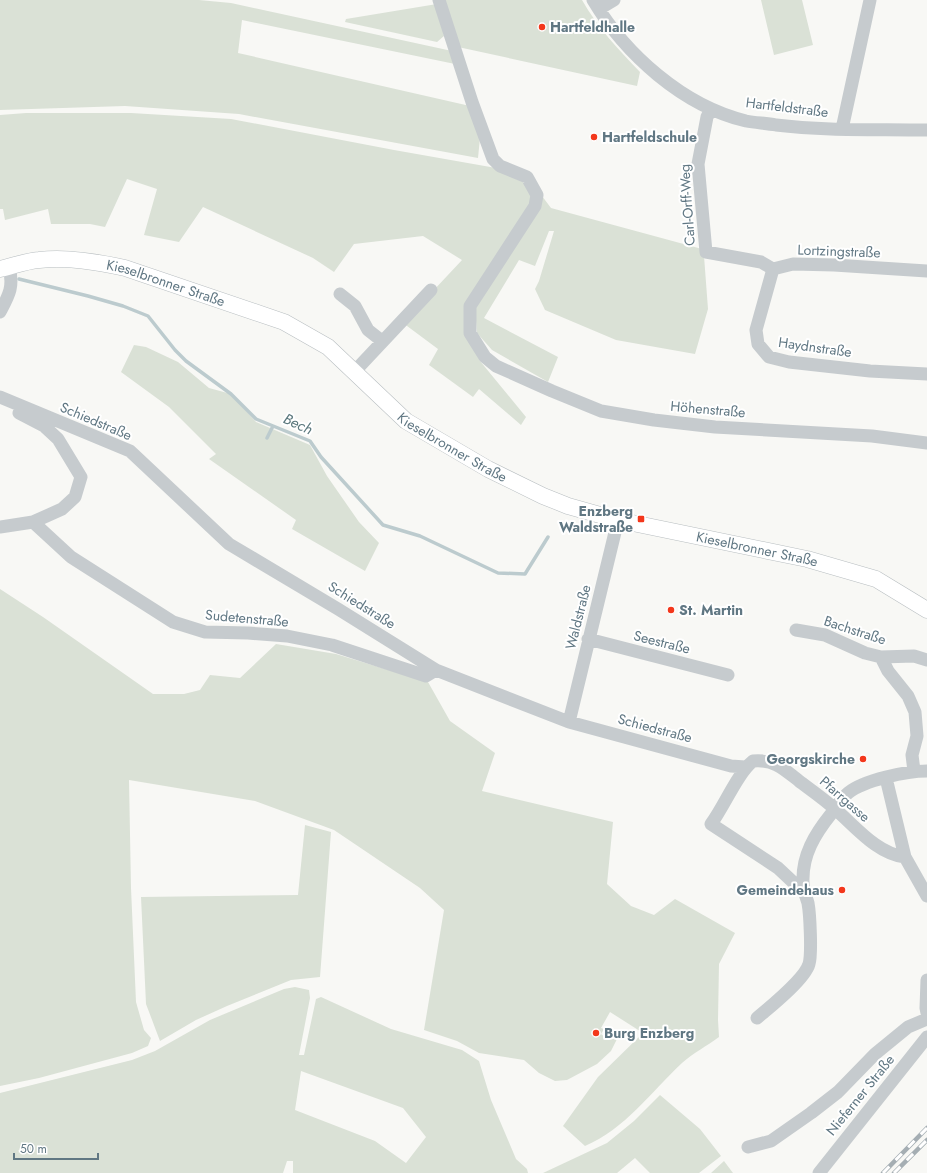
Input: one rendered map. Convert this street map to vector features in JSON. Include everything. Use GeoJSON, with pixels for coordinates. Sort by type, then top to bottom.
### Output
{"type":"FeatureCollection","features":[{"type":"Feature","properties":{"kind":"main road","name":"Kieselbronner Straße"},"geometry":{"type":"LineString","coordinates":[[4,268],[39,260],[99,262],[125,268],[284,322],[328,347],[406,421],[488,469],[543,496],[568,506],[618,520],[807,559],[876,579],[927,610]]}},
{"type":"Feature","properties":{"kind":"street","name":"Höhenstraße"},"geometry":{"type":"LineString","coordinates":[[439,0],[472,102],[493,159],[500,166],[527,177],[537,195],[534,206],[470,306],[470,333],[485,357],[496,366],[601,411],[654,420],[715,427],[872,436],[927,443]]}},
{"type":"Feature","properties":{"kind":"street"},"geometry":{"type":"LineString","coordinates":[[596,4],[614,0]]}},
{"type":"Feature","properties":{"kind":"street"},"geometry":{"type":"LineString","coordinates":[[842,129],[870,0]]}},
{"type":"Feature","properties":{"kind":"street","name":"Hartfeldstraße"},"geometry":{"type":"LineString","coordinates":[[596,4],[614,32],[644,63],[683,93],[711,109],[747,121],[800,128],[927,130]]}},
{"type":"Feature","properties":{"kind":"street","name":"Carl-Orff-Weg"},"geometry":{"type":"LineString","coordinates":[[711,109],[706,117],[698,164],[706,252],[761,262],[773,269]]}},
{"type":"Feature","properties":{"kind":"street","name":"Lortzingstraße"},"geometry":{"type":"LineString","coordinates":[[773,269],[793,264],[927,271]]}},
{"type":"Feature","properties":{"kind":"street"},"geometry":{"type":"LineString","coordinates":[[0,312],[10,292],[11,276],[4,268]]}},
{"type":"Feature","properties":{"kind":"street","name":"Haydnstraße"},"geometry":{"type":"LineString","coordinates":[[773,269],[756,330],[758,344],[770,357],[789,362],[927,374]]}},
{"type":"Feature","properties":{"kind":"street"},"geometry":{"type":"LineString","coordinates":[[354,372],[431,290]]}},
{"type":"Feature","properties":{"kind":"street"},"geometry":{"type":"LineString","coordinates":[[340,294],[355,306],[368,330],[382,341]]}},
{"type":"Feature","properties":{"kind":"street","name":"Schiedstraße"},"geometry":{"type":"LineString","coordinates":[[0,397],[130,452],[229,544],[338,609],[431,673],[569,722],[731,766],[746,767]]}},
{"type":"Feature","properties":{"kind":"street"},"geometry":{"type":"LineString","coordinates":[[0,402],[44,426],[58,439],[81,477],[75,498],[62,509],[33,522],[0,527]]}},
{"type":"Feature","properties":{"kind":"street","name":"Waldstraße"},"geometry":{"type":"LineString","coordinates":[[569,722],[618,520]]}},
{"type":"Feature","properties":{"kind":"street","name":"Sudetenstraße"},"geometry":{"type":"LineString","coordinates":[[33,522],[71,557],[173,622],[205,632],[287,636],[332,646],[431,673]]}},
{"type":"Feature","properties":{"kind":"street","name":"Bachstraße"},"geometry":{"type":"LineString","coordinates":[[796,630],[825,635],[865,653],[881,658],[914,656],[927,660]]}},
{"type":"Feature","properties":{"kind":"street","name":"Seestraße"},"geometry":{"type":"LineString","coordinates":[[588,639],[728,675]]}},
{"type":"Feature","properties":{"kind":"street"},"geometry":{"type":"LineString","coordinates":[[757,1018],[794,984],[805,972],[809,964],[811,952],[808,904],[803,886],[806,855],[816,832],[849,792],[865,784],[886,778],[921,772],[912,755],[917,736],[915,712],[908,696],[888,671],[881,658]]}},
{"type":"Feature","properties":{"kind":"street","name":"Pfarrgasse"},"geometry":{"type":"LineString","coordinates":[[746,767],[753,761],[761,760],[783,768],[835,808],[864,836],[890,853],[905,857]]}},
{"type":"Feature","properties":{"kind":"street"},"geometry":{"type":"LineString","coordinates":[[746,767],[720,812],[711,824],[778,868],[794,883],[803,886]]}},
{"type":"Feature","properties":{"kind":"street"},"geometry":{"type":"LineString","coordinates":[[886,778],[905,857],[927,896]]}},
{"type":"Feature","properties":{"kind":"street"},"geometry":{"type":"LineString","coordinates":[[927,980],[927,1013]]}},
{"type":"Feature","properties":{"kind":"street"},"geometry":{"type":"LineString","coordinates":[[748,1147],[771,1142],[811,1114],[838,1092],[875,1054],[908,1028],[927,1019]]}},
{"type":"Feature","properties":{"kind":"street","name":"Nieferner Straße"},"geometry":{"type":"LineString","coordinates":[[819,1173],[927,1038]]}},
{"type":"Feature","properties":{"kind":"shaded area"},"geometry":{"type":"Polygon","coordinates":[[[0,0],[199,0],[231,3],[452,51],[455,64],[242,20],[238,53],[470,106],[480,138],[478,158],[239,114],[125,106],[0,110],[0,0]]]}},
{"type":"Feature","properties":{"kind":"shaded area"},"geometry":{"type":"Polygon","coordinates":[[[443,0],[582,0],[602,29],[640,72],[637,86],[458,47],[443,0]]]}},
{"type":"Feature","properties":{"kind":"shaded area"},"geometry":{"type":"Polygon","coordinates":[[[761,0],[802,0],[813,45],[774,55],[761,0]]]}},
{"type":"Feature","properties":{"kind":"shaded area"},"geometry":{"type":"Polygon","coordinates":[[[437,4],[444,36],[437,42],[345,22],[346,19],[437,4]]]}},
{"type":"Feature","properties":{"kind":"shaded area"},"geometry":{"type":"Polygon","coordinates":[[[26,113],[131,113],[231,119],[496,168],[521,179],[532,195],[533,203],[466,303],[466,331],[480,361],[526,417],[521,425],[479,389],[473,397],[429,365],[438,349],[403,323],[462,260],[423,236],[354,244],[334,272],[313,258],[203,207],[179,242],[144,235],[157,189],[127,179],[105,227],[90,224],[51,224],[48,209],[5,220],[3,209],[0,209],[0,115],[26,113]]]}},
{"type":"Feature","properties":{"kind":"shaded area"},"geometry":{"type":"Polygon","coordinates":[[[542,196],[551,208],[702,249],[704,256],[708,309],[695,354],[616,340],[545,310],[535,289],[539,281],[554,231],[549,231],[535,266],[519,260],[484,318],[558,357],[548,382],[492,350],[477,333],[475,308],[542,196]]]}},
{"type":"Feature","properties":{"kind":"shaded area"},"geometry":{"type":"Polygon","coordinates":[[[134,345],[146,347],[178,362],[209,388],[231,394],[256,422],[310,445],[327,476],[359,522],[379,543],[365,571],[292,529],[296,520],[209,459],[216,454],[169,407],[121,372],[134,345]]]}},
{"type":"Feature","properties":{"kind":"shaded area"},"geometry":{"type":"Polygon","coordinates":[[[0,589],[43,617],[153,694],[184,694],[200,690],[210,675],[240,678],[276,644],[336,654],[428,682],[450,721],[495,753],[482,791],[613,822],[607,884],[631,906],[654,915],[675,899],[735,933],[719,964],[719,1037],[682,1063],[637,1109],[613,1130],[585,1146],[563,1126],[598,1077],[643,1033],[610,1012],[601,1028],[604,1029],[601,1034],[606,1038],[609,1033],[613,1035],[615,1033],[618,1037],[611,1051],[597,1064],[567,1080],[555,1081],[539,1073],[524,1060],[479,1053],[457,1041],[424,1030],[444,910],[420,888],[334,830],[255,801],[129,780],[131,888],[136,1002],[144,1030],[151,1038],[148,1046],[132,1053],[39,1078],[0,1086],[0,589]]]}},
{"type":"Feature","properties":{"kind":"shaded area"},"geometry":{"type":"Polygon","coordinates":[[[305,825],[331,832],[320,977],[291,980],[196,1020],[160,1041],[146,1004],[141,897],[298,895],[305,825]]]}},
{"type":"Feature","properties":{"kind":"shaded area"},"geometry":{"type":"Polygon","coordinates":[[[295,987],[309,990],[310,998],[299,1055],[304,1055],[316,999],[321,997],[391,1029],[462,1050],[479,1061],[491,1100],[516,1159],[527,1169],[528,1173],[293,1173],[293,1161],[287,1161],[283,1173],[0,1173],[0,1093],[132,1060],[155,1051],[210,1020],[284,989],[295,987]],[[301,1071],[295,1110],[375,1141],[406,1163],[426,1137],[403,1108],[301,1071]]]}},
{"type":"Feature","properties":{"kind":"shaded area"},"geometry":{"type":"Polygon","coordinates":[[[660,1095],[700,1129],[721,1156],[699,1173],[650,1173],[635,1158],[617,1173],[543,1173],[607,1143],[634,1121],[660,1095]]]}},
{"type":"Feature","properties":{"kind":"shaded area"},"geometry":{"type":"Polygon","coordinates":[[[724,1161],[733,1173],[711,1173],[724,1161]]]}},
{"type":"Feature","properties":{"kind":"waterway","name":"Bech"},"geometry":{"type":"LineString","coordinates":[[19,279],[123,306],[148,316],[175,350],[186,361],[231,394],[256,419],[310,441],[321,457],[383,525],[420,536],[498,573],[525,574],[548,537]]}},
{"type":"Feature","properties":{"kind":"waterway"},"geometry":{"type":"LineString","coordinates":[[267,438],[273,426]]}},
{"type":"Feature","properties":{"kind":"railway"},"geometry":{"type":"LineString","coordinates":[[883,1173],[927,1128]]}},
{"type":"Feature","properties":{"kind":"railway"},"geometry":{"type":"LineString","coordinates":[[894,1173],[927,1140]]}},
{"type":"Feature","properties":{"kind":"place","name":"Hartfeldhalle"},"geometry":{"type":"Point","coordinates":[542,27]}},
{"type":"Feature","properties":{"kind":"place","name":"Hartfeldschule"},"geometry":{"type":"Point","coordinates":[594,137]}},
{"type":"Feature","properties":{"kind":"place","name":"Enzberg Waldstraße"},"geometry":{"type":"Point","coordinates":[641,519]}},
{"type":"Feature","properties":{"kind":"place","name":"St. Martin"},"geometry":{"type":"Point","coordinates":[671,610]}},
{"type":"Feature","properties":{"kind":"place","name":"Georgskirche"},"geometry":{"type":"Point","coordinates":[863,759]}},
{"type":"Feature","properties":{"kind":"place","name":"Gemeindehaus"},"geometry":{"type":"Point","coordinates":[842,890]}},
{"type":"Feature","properties":{"kind":"place","name":"Burg Enzberg"},"geometry":{"type":"Point","coordinates":[596,1033]}}]}
